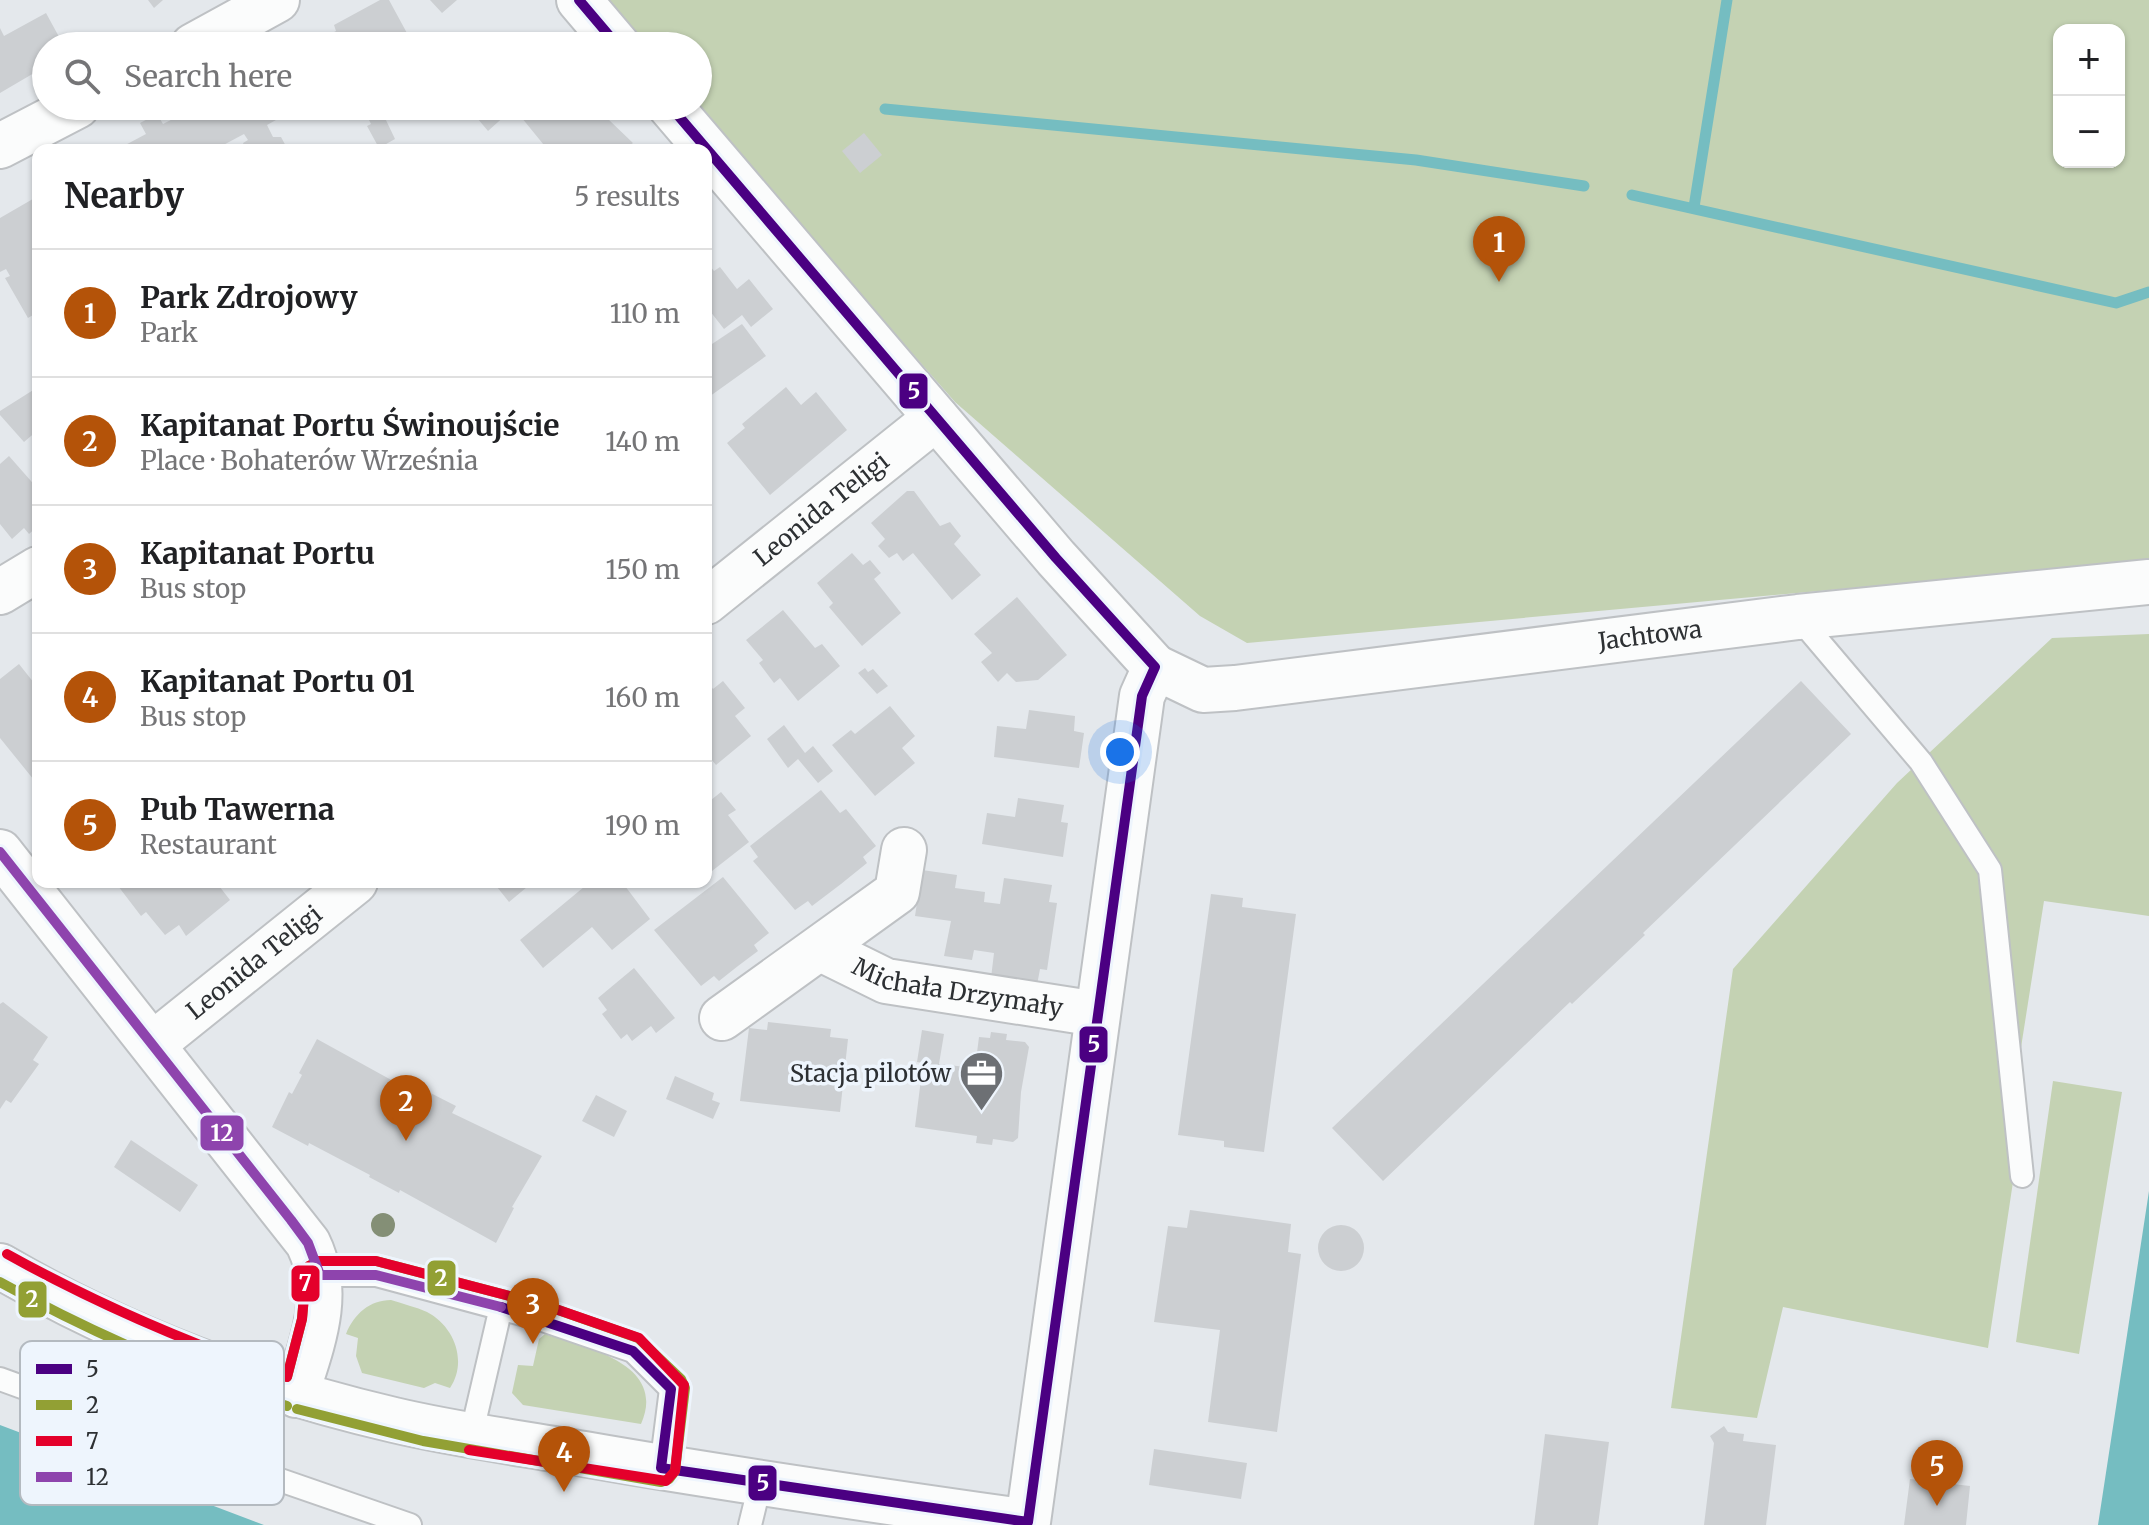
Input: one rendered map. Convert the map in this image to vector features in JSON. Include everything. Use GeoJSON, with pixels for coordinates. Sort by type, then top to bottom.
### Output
{"type":"FeatureCollection","features":[{"type":"Feature","properties":{"kind":"street"},"geometry":{"type":"LineString","coordinates":[[220,32],[277,0]]}},
{"type":"Feature","properties":{"kind":"street"},"geometry":{"type":"LineString","coordinates":[[579,0],[606,32]]}},
{"type":"Feature","properties":{"kind":"street"},"geometry":{"type":"LineString","coordinates":[[0,146],[50,120]]}},
{"type":"Feature","properties":{"kind":"street"},"geometry":{"type":"LineString","coordinates":[[681,120],[700,144]]}},
{"type":"Feature","properties":{"kind":"street"},"geometry":{"type":"LineString","coordinates":[[284,1391],[394,1420],[471,1436],[661,1468],[755,1505],[1033,1523],[1097,1014],[1142,696],[1155,667],[1056,558],[712,159]]}},
{"type":"Feature","properties":{"kind":"street","name":"Leonida Teligi"},"geometry":{"type":"LineString","coordinates":[[712,597],[936,418]]}},
{"type":"Feature","properties":{"kind":"street"},"geometry":{"type":"LineString","coordinates":[[0,592],[32,573]]}},
{"type":"Feature","properties":{"kind":"street","name":"Jachtowa"},"geometry":{"type":"LineString","coordinates":[[1155,667],[1203,690],[1235,688],[1798,617],[2149,582]]}},
{"type":"Feature","properties":{"kind":"street","name":"Michała Drzymały"},"geometry":{"type":"LineString","coordinates":[[722,1018],[897,892],[904,850]]}},
{"type":"Feature","properties":{"kind":"street"},"geometry":{"type":"LineString","coordinates":[[0,852],[308,1243],[320,1275],[320,1302],[315,1335],[296,1395]]}},
{"type":"Feature","properties":{"kind":"street","name":"Leonida Teligi"},"geometry":{"type":"LineString","coordinates":[[153,1044],[348,888]]}},
{"type":"Feature","properties":{"kind":"street","name":"Michała Drzymały"},"geometry":{"type":"LineString","coordinates":[[821,949],[886,981],[1097,1014]]}},
{"type":"Feature","properties":{"kind":"street"},"geometry":{"type":"LineString","coordinates":[[0,1266],[52,1297],[153,1341]]}},
{"type":"Feature","properties":{"kind":"lane"},"geometry":{"type":"LineString","coordinates":[[1798,617],[1921,762],[1990,870],[2022,1176]]}},
{"type":"Feature","properties":{"kind":"lane"},"geometry":{"type":"LineString","coordinates":[[320,1275],[376,1275],[501,1307],[633,1351],[671,1389],[661,1468]]}},
{"type":"Feature","properties":{"kind":"lane"},"geometry":{"type":"LineString","coordinates":[[471,1436],[501,1307]]}},
{"type":"Feature","properties":{"kind":"lane"},"geometry":{"type":"LineString","coordinates":[[0,1379],[20,1386]]}},
{"type":"Feature","properties":{"kind":"lane"},"geometry":{"type":"LineString","coordinates":[[284,1481],[410,1525]]}},
{"type":"Feature","properties":{"kind":"green space"},"geometry":{"type":"Polygon","coordinates":[[[602,0],[2149,0],[2149,561],[1247,643],[1200,616],[955,402],[707,120],[712,120],[712,32],[631,32],[602,0]]]}},
{"type":"Feature","properties":{"kind":"green space"},"geometry":{"type":"Polygon","coordinates":[[[2149,634],[2149,916],[2044,901],[2017,1073],[2016,1162],[1988,1348],[1783,1307],[1757,1418],[1671,1408],[1733,969],[1897,783],[2052,638],[2149,634]]]}},
{"type":"Feature","properties":{"kind":"green space"},"geometry":{"type":"Polygon","coordinates":[[[2053,1081],[2122,1092],[2079,1354],[2016,1342],[2053,1081]]]}},
{"type":"Feature","properties":{"kind":"green space"},"geometry":{"type":"Polygon","coordinates":[[[391,1300],[427,1312],[445,1326],[458,1356],[458,1367],[450,1388],[435,1383],[424,1388],[362,1373],[356,1356],[358,1338],[346,1334],[353,1320],[364,1310],[376,1302],[391,1300]]]}},
{"type":"Feature","properties":{"kind":"green space"},"geometry":{"type":"Polygon","coordinates":[[[545,1334],[600,1352],[633,1372],[643,1386],[646,1403],[641,1424],[523,1405],[512,1393],[518,1365],[533,1366],[539,1339],[545,1334]]]}},
{"type":"Feature","properties":{"kind":"water"},"geometry":{"type":"Polygon","coordinates":[[[2149,1191],[2149,1525],[2098,1525],[2149,1191]]]}},
{"type":"Feature","properties":{"kind":"water"},"geometry":{"type":"Polygon","coordinates":[[[0,1425],[20,1433],[20,1505],[211,1505],[264,1525],[0,1525],[0,1425]]]}},
{"type":"Feature","properties":{"kind":"building"},"geometry":{"type":"Polygon","coordinates":[[[148,0],[163,0],[154,8],[148,0]]]}},
{"type":"Feature","properties":{"kind":"building"},"geometry":{"type":"Polygon","coordinates":[[[380,0],[389,0],[406,32],[334,32],[334,25],[380,0]]]}},
{"type":"Feature","properties":{"kind":"building"},"geometry":{"type":"Polygon","coordinates":[[[430,0],[457,0],[442,13],[430,0]]]}},
{"type":"Feature","properties":{"kind":"building"},"geometry":{"type":"Polygon","coordinates":[[[46,13],[56,32],[32,32],[32,74],[0,93],[0,28],[4,36],[46,13]]]}},
{"type":"Feature","properties":{"kind":"building"},"geometry":{"type":"Polygon","coordinates":[[[161,120],[163,124],[171,120],[276,120],[267,125],[273,137],[281,137],[285,144],[243,144],[248,140],[244,134],[225,144],[127,144],[146,134],[140,123],[161,120]]]}},
{"type":"Feature","properties":{"kind":"building"},"geometry":{"type":"Polygon","coordinates":[[[369,120],[386,120],[395,139],[386,144],[377,144],[367,126],[371,124],[369,120]]]}},
{"type":"Feature","properties":{"kind":"building"},"geometry":{"type":"Polygon","coordinates":[[[479,120],[500,120],[488,131],[479,120]]]}},
{"type":"Feature","properties":{"kind":"building"},"geometry":{"type":"Polygon","coordinates":[[[524,120],[609,120],[633,143],[632,144],[543,144],[524,120]]]}},
{"type":"Feature","properties":{"kind":"building"},"geometry":{"type":"Polygon","coordinates":[[[864,133],[882,155],[860,173],[842,151],[864,133]]]}},
{"type":"Feature","properties":{"kind":"building"},"geometry":{"type":"Polygon","coordinates":[[[32,199],[32,316],[28,318],[5,278],[10,276],[6,269],[0,272],[0,218],[32,199]]]}},
{"type":"Feature","properties":{"kind":"building"},"geometry":{"type":"Polygon","coordinates":[[[720,267],[737,289],[749,279],[773,309],[751,327],[742,315],[724,329],[712,314],[712,268],[714,271],[720,267]]]}},
{"type":"Feature","properties":{"kind":"building"},"geometry":{"type":"Polygon","coordinates":[[[742,324],[766,356],[712,395],[712,344],[742,324]]]}},
{"type":"Feature","properties":{"kind":"building"},"geometry":{"type":"Polygon","coordinates":[[[786,387],[801,405],[816,392],[847,430],[770,495],[727,443],[745,428],[742,424],[786,387]]]}},
{"type":"Feature","properties":{"kind":"building"},"geometry":{"type":"Polygon","coordinates":[[[32,391],[32,435],[24,442],[0,415],[0,411],[32,391]]]}},
{"type":"Feature","properties":{"kind":"building"},"geometry":{"type":"Polygon","coordinates":[[[9,456],[32,482],[32,531],[29,534],[24,528],[12,539],[0,524],[0,464],[9,456]]]}},
{"type":"Feature","properties":{"kind":"building"},"geometry":{"type":"Polygon","coordinates":[[[907,491],[914,491],[940,526],[950,522],[961,536],[954,544],[981,575],[952,600],[913,553],[903,561],[897,553],[889,558],[878,546],[885,539],[871,523],[907,491]]]}},
{"type":"Feature","properties":{"kind":"building"},"geometry":{"type":"Polygon","coordinates":[[[852,553],[863,565],[870,560],[881,573],[874,579],[901,613],[862,646],[829,607],[833,603],[817,583],[852,553]]]}},
{"type":"Feature","properties":{"kind":"building"},"geometry":{"type":"Polygon","coordinates":[[[1017,597],[1067,655],[1038,680],[1016,682],[1007,673],[998,682],[981,662],[992,653],[974,634],[1017,597]]]}},
{"type":"Feature","properties":{"kind":"building"},"geometry":{"type":"Polygon","coordinates":[[[783,610],[815,648],[822,644],[840,666],[798,701],[780,678],[774,683],[759,663],[763,660],[746,640],[783,610]]]}},
{"type":"Feature","properties":{"kind":"building"},"geometry":{"type":"Polygon","coordinates":[[[19,664],[32,680],[32,778],[0,738],[0,679],[19,664]]]}},
{"type":"Feature","properties":{"kind":"building"},"geometry":{"type":"Polygon","coordinates":[[[865,668],[868,672],[873,669],[888,686],[877,694],[858,673],[865,668]]]}},
{"type":"Feature","properties":{"kind":"building"},"geometry":{"type":"Polygon","coordinates":[[[723,681],[745,708],[735,716],[751,736],[716,765],[712,760],[712,688],[723,681]]]}},
{"type":"Feature","properties":{"kind":"building"},"geometry":{"type":"Polygon","coordinates":[[[1801,681],[1851,734],[1643,933],[1645,935],[1572,1004],[1570,1002],[1383,1181],[1332,1128],[1801,681]]]}},
{"type":"Feature","properties":{"kind":"building"},"geometry":{"type":"Polygon","coordinates":[[[890,706],[915,736],[902,748],[915,763],[875,796],[832,745],[851,730],[855,734],[890,706]]]}},
{"type":"Feature","properties":{"kind":"building"},"geometry":{"type":"Polygon","coordinates":[[[1029,710],[1075,716],[1074,731],[1084,733],[1079,768],[994,757],[997,726],[1026,729],[1029,710]]]}},
{"type":"Feature","properties":{"kind":"building"},"geometry":{"type":"Polygon","coordinates":[[[784,725],[805,753],[813,746],[833,771],[818,783],[798,759],[788,768],[767,739],[784,725]]]}},
{"type":"Feature","properties":{"kind":"building"},"geometry":{"type":"Polygon","coordinates":[[[821,790],[840,813],[846,809],[876,846],[863,857],[867,863],[841,884],[812,906],[808,901],[795,910],[753,861],[758,857],[750,846],[821,790]]]}},
{"type":"Feature","properties":{"kind":"building"},"geometry":{"type":"Polygon","coordinates":[[[721,792],[736,810],[728,815],[749,842],[712,871],[712,799],[721,792]]]}},
{"type":"Feature","properties":{"kind":"building"},"geometry":{"type":"Polygon","coordinates":[[[1018,798],[1064,805],[1061,822],[1068,823],[1063,857],[982,844],[987,813],[1015,817],[1018,798]]]}},
{"type":"Feature","properties":{"kind":"building"},"geometry":{"type":"Polygon","coordinates":[[[922,870],[957,875],[955,888],[985,892],[984,902],[1000,904],[1004,878],[1052,885],[1049,902],[1057,903],[1047,970],[1040,969],[1037,985],[991,978],[994,953],[974,950],[972,960],[944,956],[951,921],[915,916],[922,870]]]}},
{"type":"Feature","properties":{"kind":"building"},"geometry":{"type":"Polygon","coordinates":[[[723,877],[769,933],[754,945],[758,951],[719,981],[714,976],[701,986],[654,930],[723,877]]]}},
{"type":"Feature","properties":{"kind":"building"},"geometry":{"type":"Polygon","coordinates":[[[120,888],[221,888],[230,900],[186,936],[179,925],[165,935],[146,912],[141,916],[120,888]]]}},
{"type":"Feature","properties":{"kind":"building"},"geometry":{"type":"Polygon","coordinates":[[[498,888],[526,888],[509,902],[498,888]]]}},
{"type":"Feature","properties":{"kind":"building"},"geometry":{"type":"Polygon","coordinates":[[[583,888],[627,888],[650,919],[612,950],[592,927],[543,968],[520,940],[583,888]]]}},
{"type":"Feature","properties":{"kind":"building"},"geometry":{"type":"Polygon","coordinates":[[[1211,894],[1243,898],[1242,907],[1296,914],[1264,1152],[1224,1147],[1224,1141],[1178,1135],[1211,894]]]}},
{"type":"Feature","properties":{"kind":"building"},"geometry":{"type":"Polygon","coordinates":[[[634,968],[675,1018],[656,1033],[651,1026],[632,1041],[627,1034],[621,1039],[602,1014],[607,1010],[598,998],[634,968]]]}},
{"type":"Feature","properties":{"kind":"building"},"geometry":{"type":"Polygon","coordinates":[[[3,1002],[48,1037],[33,1060],[39,1064],[11,1103],[6,1100],[0,1109],[0,1004],[3,1002]]]}},
{"type":"Feature","properties":{"kind":"building"},"geometry":{"type":"Polygon","coordinates":[[[768,1022],[831,1029],[830,1037],[848,1039],[840,1112],[740,1101],[749,1028],[767,1030],[768,1022]]]}},
{"type":"Feature","properties":{"kind":"building"},"geometry":{"type":"Polygon","coordinates":[[[922,1030],[944,1034],[939,1064],[975,1068],[979,1037],[990,1038],[991,1032],[1007,1034],[1006,1040],[1025,1042],[1029,1047],[1021,1092],[1018,1138],[1013,1142],[993,1139],[992,1145],[976,1143],[977,1136],[915,1127],[923,1063],[917,1062],[922,1030]]]}},
{"type":"Feature","properties":{"kind":"building"},"geometry":{"type":"Polygon","coordinates":[[[317,1039],[404,1087],[407,1081],[456,1106],[452,1113],[542,1156],[512,1207],[496,1243],[400,1190],[399,1193],[309,1143],[308,1146],[272,1127],[289,1092],[292,1094],[302,1075],[299,1073],[317,1039]]]}},
{"type":"Feature","properties":{"kind":"building"},"geometry":{"type":"Polygon","coordinates":[[[675,1076],[714,1093],[712,1100],[720,1103],[713,1119],[666,1099],[675,1076]]]}},
{"type":"Feature","properties":{"kind":"building"},"geometry":{"type":"Polygon","coordinates":[[[596,1095],[627,1111],[614,1137],[582,1121],[596,1095]]]}},
{"type":"Feature","properties":{"kind":"building"},"geometry":{"type":"Polygon","coordinates":[[[131,1140],[198,1185],[180,1212],[114,1167],[131,1140]]]}},
{"type":"Feature","properties":{"kind":"building"},"geometry":{"type":"Polygon","coordinates":[[[1190,1210],[1291,1224],[1288,1252],[1301,1254],[1277,1432],[1208,1422],[1220,1330],[1154,1322],[1168,1226],[1187,1228],[1190,1210]]]}},
{"type":"Feature","properties":{"kind":"building"},"geometry":{"type":"Polygon","coordinates":[[[1341,1225],[1357,1232],[1364,1248],[1357,1264],[1341,1271],[1325,1264],[1318,1248],[1325,1232],[1341,1225]]]}},
{"type":"Feature","properties":{"kind":"building"},"geometry":{"type":"Polygon","coordinates":[[[1724,1426],[1728,1432],[1744,1434],[1743,1441],[1776,1445],[1766,1525],[1704,1525],[1714,1443],[1710,1436],[1724,1426]]]}},
{"type":"Feature","properties":{"kind":"building"},"geometry":{"type":"Polygon","coordinates":[[[1545,1434],[1609,1442],[1598,1525],[1534,1525],[1545,1434]]]}},
{"type":"Feature","properties":{"kind":"building"},"geometry":{"type":"Polygon","coordinates":[[[1154,1449],[1247,1463],[1241,1499],[1149,1485],[1154,1449]]]}},
{"type":"Feature","properties":{"kind":"building"},"geometry":{"type":"Polygon","coordinates":[[[1910,1479],[1970,1486],[1966,1525],[1904,1525],[1910,1479]]]}},
{"type":"Feature","properties":{"kind":"waterway"},"geometry":{"type":"LineString","coordinates":[[1694,207],[1727,0]]}},
{"type":"Feature","properties":{"kind":"waterway"},"geometry":{"type":"LineString","coordinates":[[885,109],[1416,160],[1584,186]]}},
{"type":"Feature","properties":{"kind":"waterway"},"geometry":{"type":"LineString","coordinates":[[1632,195],[2116,303],[2149,292]]}},
{"type":"Feature","properties":{"kind":"transit line","name":"5"},"geometry":{"type":"LineString","coordinates":[[579,0],[606,32]]}},
{"type":"Feature","properties":{"kind":"transit line","name":"5"},"geometry":{"type":"LineString","coordinates":[[682,120],[702,144]]}},
{"type":"Feature","properties":{"kind":"transit line","name":"5"},"geometry":{"type":"LineString","coordinates":[[501,1307],[633,1351],[671,1389],[661,1468],[1028,1522],[1142,696],[1155,667],[1056,558],[712,155]]}},
{"type":"Feature","properties":{"kind":"transit line","name":"12"},"geometry":{"type":"LineString","coordinates":[[0,852],[291,1220],[308,1243],[320,1275],[376,1275],[501,1307]]}},
{"type":"Feature","properties":{"kind":"transit line","name":"7"},"geometry":{"type":"LineString","coordinates":[[7,1254],[75,1290],[191,1341]]}},
{"type":"Feature","properties":{"kind":"transit line","name":"2"},"geometry":{"type":"LineString","coordinates":[[287,1377],[302,1319],[309,1266],[319,1261],[376,1261],[544,1305],[638,1338],[681,1379],[685,1388],[675,1471],[669,1479],[661,1482],[423,1441],[297,1409]]}},
{"type":"Feature","properties":{"kind":"transit line","name":"7"},"geometry":{"type":"LineString","coordinates":[[284,1376],[287,1377],[302,1319],[309,1266],[319,1261],[376,1261],[544,1305],[639,1338],[684,1385],[675,1471],[666,1481],[469,1450]]}},
{"type":"Feature","properties":{"kind":"transit line","name":"2"},"geometry":{"type":"LineString","coordinates":[[0,1282],[119,1341]]}},
{"type":"Feature","properties":{"kind":"place","name":"Park Zdrojowy"},"geometry":{"type":"Point","coordinates":[1499,282]}},
{"type":"Feature","properties":{"kind":"place","name":"Stacja pilotów"},"geometry":{"type":"Point","coordinates":[982,1113]}},
{"type":"Feature","properties":{"kind":"place","name":"Kapitanat Portu Świnoujście"},"geometry":{"type":"Point","coordinates":[406,1141]}},
{"type":"Feature","properties":{"kind":"place","name":"Kapitanat Portu"},"geometry":{"type":"Point","coordinates":[533,1344]}},
{"type":"Feature","properties":{"kind":"place","name":"Kapitanat Portu 01"},"geometry":{"type":"Point","coordinates":[564,1492]}},
{"type":"Feature","properties":{"kind":"place","name":"Pub Tawerna"},"geometry":{"type":"Point","coordinates":[1937,1506]}}]}
